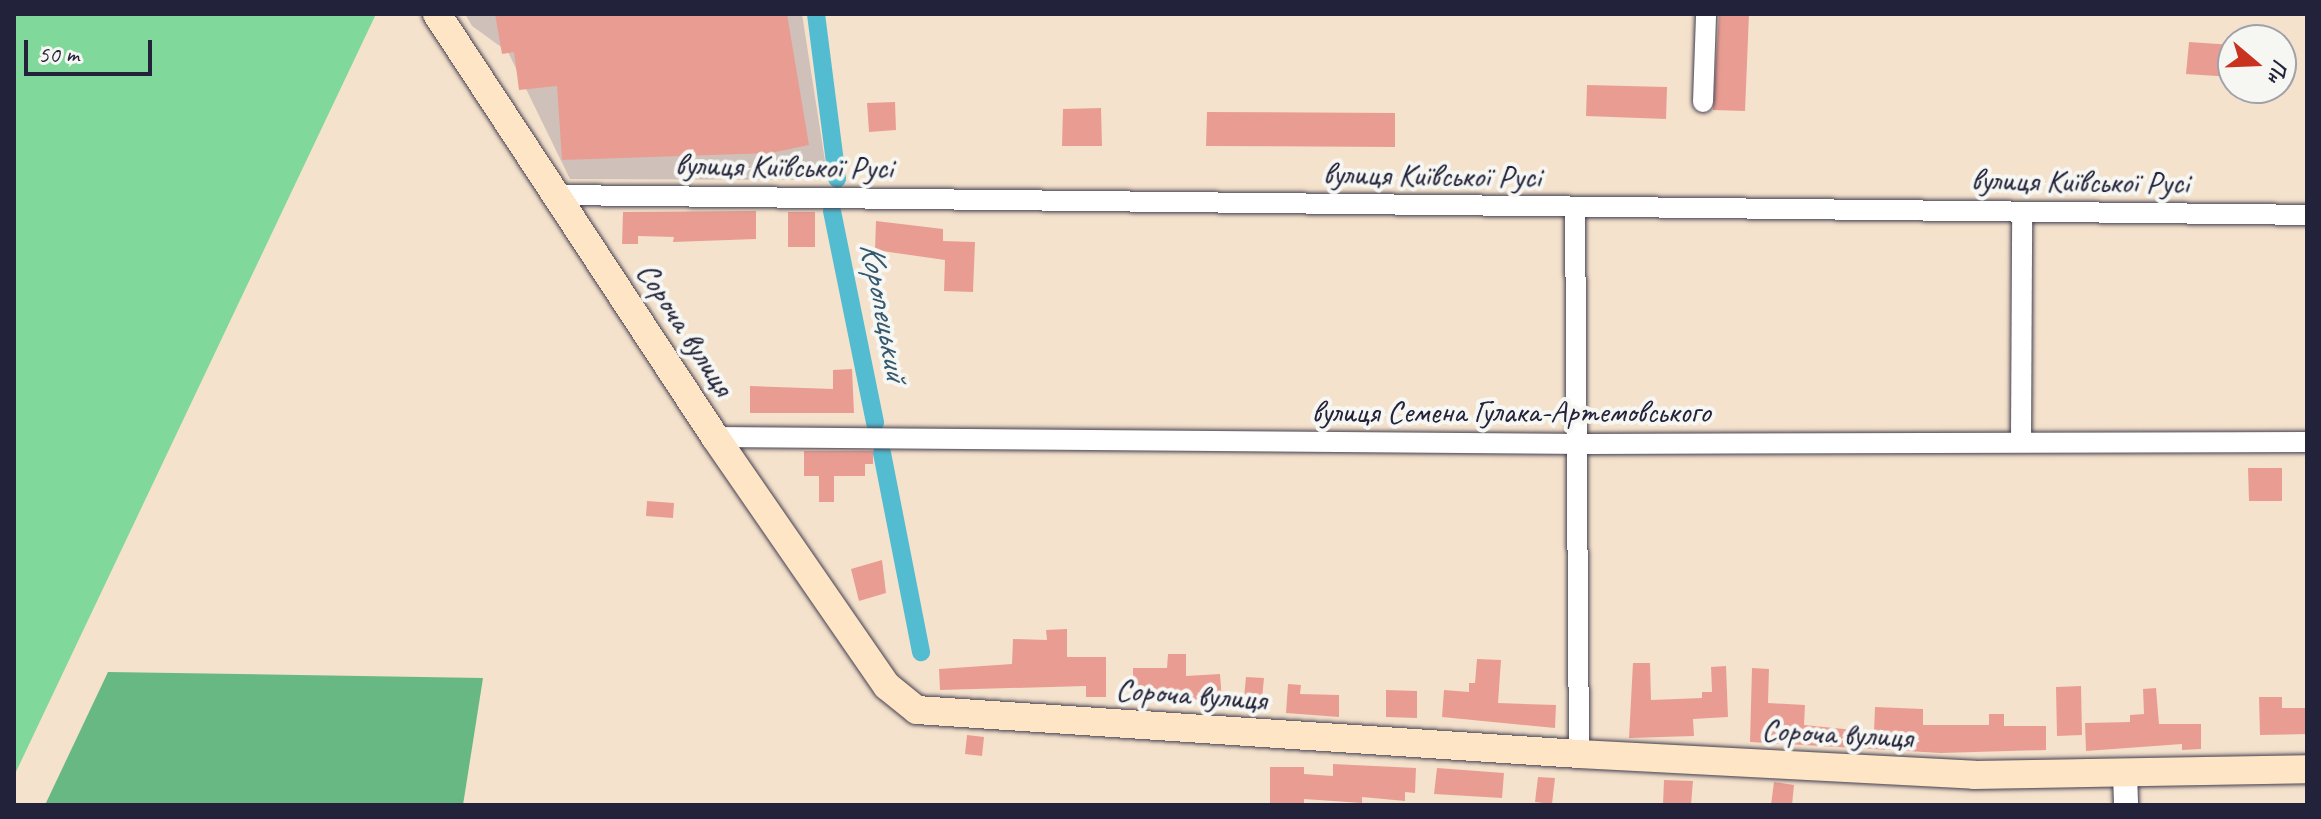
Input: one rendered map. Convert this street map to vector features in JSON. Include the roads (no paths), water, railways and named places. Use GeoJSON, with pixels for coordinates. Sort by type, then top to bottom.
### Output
{"type":"FeatureCollection","features":[{"type":"Feature","properties":{"kind":"main road","name":"Сороча вулиця"},"geometry":{"type":"LineString","coordinates":[[437,14],[715,437],[887,686],[917,710],[1579,754],[1974,775],[2307,769]]}},
{"type":"Feature","properties":{"kind":"street"},"geometry":{"type":"LineString","coordinates":[[1703,102],[1706,14]]}},
{"type":"Feature","properties":{"kind":"street","name":"вулиця Київської Русі"},"geometry":{"type":"LineString","coordinates":[[556,195],[2307,215]]}},
{"type":"Feature","properties":{"kind":"street"},"geometry":{"type":"LineString","coordinates":[[1575,208],[1579,754]]}},
{"type":"Feature","properties":{"kind":"street"},"geometry":{"type":"LineString","coordinates":[[2021,440],[2022,212]]}},
{"type":"Feature","properties":{"kind":"street","name":"вулиця Семена Гулака-Артемовського"},"geometry":{"type":"LineString","coordinates":[[715,437],[1578,444],[2021,440],[2307,442]]}},
{"type":"Feature","properties":{"kind":"street"},"geometry":{"type":"LineString","coordinates":[[2125,774],[2126,805]]}},
{"type":"Feature","properties":{"kind":"waterway","name":"Коропецький"},"geometry":{"type":"LineString","coordinates":[[816,14],[837,179]]}},
{"type":"Feature","properties":{"kind":"waterway","name":"Коропецький"},"geometry":{"type":"LineString","coordinates":[[832,211],[875,423]]}},
{"type":"Feature","properties":{"kind":"waterway","name":"Коропецький"},"geometry":{"type":"LineString","coordinates":[[882,453],[921,652]]}}]}
